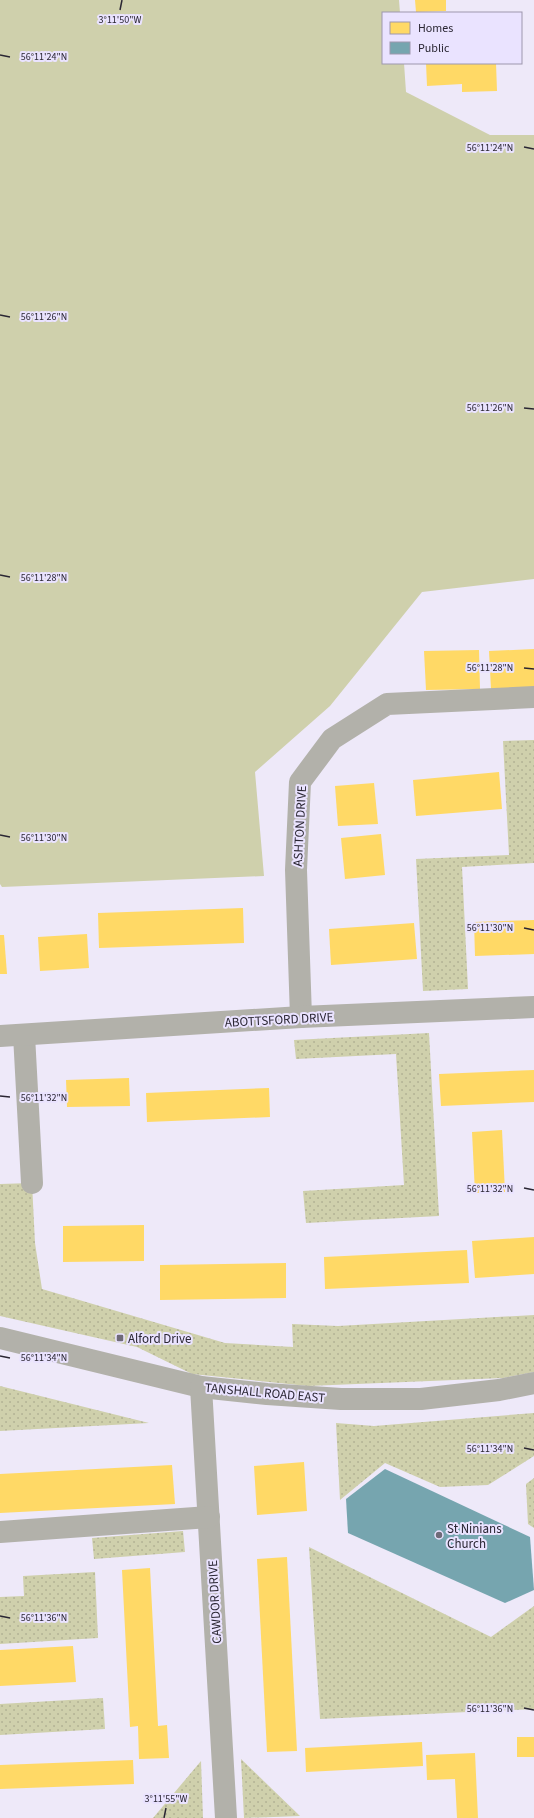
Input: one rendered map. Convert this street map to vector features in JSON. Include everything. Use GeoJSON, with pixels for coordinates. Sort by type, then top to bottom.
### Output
{"type":"FeatureCollection","features":[{"type":"Feature","properties":{"kind":"street","name":"ASHTON DRIVE"},"geometry":{"type":"LineString","coordinates":[[301,1017],[296,870],[300,782],[332,739],[387,704],[534,697]]}},
{"type":"Feature","properties":{"kind":"street","name":"ABOTTSFORD DRIVE"},"geometry":{"type":"LineString","coordinates":[[0,1036],[301,1017],[534,1007]]}},
{"type":"Feature","properties":{"kind":"street"},"geometry":{"type":"LineString","coordinates":[[24,1035],[32,1183]]}},
{"type":"Feature","properties":{"kind":"street","name":"TANSHALL ROAD EAST"},"geometry":{"type":"LineString","coordinates":[[9,1340],[201,1387],[268,1394],[341,1399],[421,1399],[499,1390],[534,1383]]}},
{"type":"Feature","properties":{"kind":"street","name":"CAWDOR DRIVE"},"geometry":{"type":"LineString","coordinates":[[201,1387],[226,1818]]}},
{"type":"Feature","properties":{"kind":"street"},"geometry":{"type":"LineString","coordinates":[[0,1532],[209,1517]]}},
{"type":"Feature","properties":{"kind":"green space"},"geometry":{"type":"Polygon","coordinates":[[[0,0],[399,0],[400,12],[382,12],[382,64],[404,64],[406,92],[490,135],[534,135],[534,579],[422,592],[330,706],[255,772],[264,876],[2,887],[0,884],[0,0]]]}},
{"type":"Feature","properties":{"kind":"green space"},"geometry":{"type":"Polygon","coordinates":[[[534,740],[534,863],[462,867],[468,989],[423,991],[416,859],[509,855],[503,741],[534,740]]]}},
{"type":"Feature","properties":{"kind":"green space"},"geometry":{"type":"Polygon","coordinates":[[[429,1033],[439,1216],[306,1223],[303,1191],[404,1185],[396,1054],[296,1059],[294,1040],[429,1033]]]}},
{"type":"Feature","properties":{"kind":"green space"},"geometry":{"type":"Polygon","coordinates":[[[32,1183],[35,1243],[42,1289],[225,1343],[293,1347],[292,1324],[338,1326],[534,1315],[534,1372],[503,1378],[308,1386],[192,1374],[137,1347],[0,1316],[0,1184],[32,1183]]]}},
{"type":"Feature","properties":{"kind":"green space"},"geometry":{"type":"Polygon","coordinates":[[[0,1386],[149,1423],[0,1431],[0,1386]]]}},
{"type":"Feature","properties":{"kind":"green space"},"geometry":{"type":"Polygon","coordinates":[[[534,1413],[534,1456],[488,1485],[440,1487],[385,1463],[340,1500],[336,1423],[374,1426],[534,1413]]]}},
{"type":"Feature","properties":{"kind":"green space"},"geometry":{"type":"Polygon","coordinates":[[[534,1478],[534,1528],[528,1524],[526,1484],[534,1478]]]}},
{"type":"Feature","properties":{"kind":"green space"},"geometry":{"type":"Polygon","coordinates":[[[183,1531],[185,1552],[94,1559],[92,1538],[183,1531]]]}},
{"type":"Feature","properties":{"kind":"green space"},"geometry":{"type":"Polygon","coordinates":[[[309,1547],[491,1637],[534,1606],[534,1709],[320,1719],[309,1547]]]}},
{"type":"Feature","properties":{"kind":"green space"},"geometry":{"type":"Polygon","coordinates":[[[95,1572],[98,1638],[0,1644],[0,1597],[24,1596],[23,1576],[95,1572]]]}},
{"type":"Feature","properties":{"kind":"green space"},"geometry":{"type":"Polygon","coordinates":[[[103,1698],[105,1729],[0,1735],[0,1704],[103,1698]]]}},
{"type":"Feature","properties":{"kind":"green space"},"geometry":{"type":"Polygon","coordinates":[[[241,1759],[300,1816],[244,1818],[241,1759]]]}},
{"type":"Feature","properties":{"kind":"green space"},"geometry":{"type":"Polygon","coordinates":[[[201,1761],[203,1818],[153,1818],[201,1761]]]}},
{"type":"Feature","properties":{"kind":"building: Homes"},"geometry":{"type":"Polygon","coordinates":[[[415,0],[446,0],[446,11],[416,12],[415,0]]]}},
{"type":"Feature","properties":{"kind":"building: Homes"},"geometry":{"type":"Polygon","coordinates":[[[426,64],[496,64],[497,91],[462,92],[462,84],[427,86],[426,64]]]}},
{"type":"Feature","properties":{"kind":"building: Homes"},"geometry":{"type":"Polygon","coordinates":[[[534,649],[534,687],[491,689],[489,651],[534,649]]]}},
{"type":"Feature","properties":{"kind":"building: Homes"},"geometry":{"type":"Polygon","coordinates":[[[479,650],[480,689],[426,690],[424,651],[479,650]]]}},
{"type":"Feature","properties":{"kind":"building: Homes"},"geometry":{"type":"Polygon","coordinates":[[[499,772],[502,809],[416,816],[413,780],[499,772]]]}},
{"type":"Feature","properties":{"kind":"building: Homes"},"geometry":{"type":"Polygon","coordinates":[[[374,783],[378,824],[338,826],[335,786],[374,783]]]}},
{"type":"Feature","properties":{"kind":"building: Homes"},"geometry":{"type":"Polygon","coordinates":[[[381,834],[385,875],[345,879],[341,838],[381,834]]]}},
{"type":"Feature","properties":{"kind":"building: Homes"},"geometry":{"type":"Polygon","coordinates":[[[243,908],[244,943],[99,948],[98,913],[243,908]]]}},
{"type":"Feature","properties":{"kind":"building: Homes"},"geometry":{"type":"Polygon","coordinates":[[[534,920],[534,954],[475,956],[474,922],[534,920]]]}},
{"type":"Feature","properties":{"kind":"building: Homes"},"geometry":{"type":"Polygon","coordinates":[[[414,923],[417,959],[331,965],[329,929],[414,923]]]}},
{"type":"Feature","properties":{"kind":"building: Homes"},"geometry":{"type":"Polygon","coordinates":[[[87,934],[89,968],[40,971],[38,937],[87,934]]]}},
{"type":"Feature","properties":{"kind":"building: Homes"},"geometry":{"type":"Polygon","coordinates":[[[0,935],[4,935],[7,974],[0,974],[0,935]]]}},
{"type":"Feature","properties":{"kind":"building: Homes"},"geometry":{"type":"Polygon","coordinates":[[[534,1070],[534,1102],[441,1106],[439,1074],[534,1070]]]}},
{"type":"Feature","properties":{"kind":"building: Homes"},"geometry":{"type":"Polygon","coordinates":[[[129,1078],[130,1106],[67,1107],[66,1080],[129,1078]]]}},
{"type":"Feature","properties":{"kind":"building: Homes"},"geometry":{"type":"Polygon","coordinates":[[[269,1088],[270,1117],[147,1122],[146,1093],[269,1088]]]}},
{"type":"Feature","properties":{"kind":"building: Homes"},"geometry":{"type":"Polygon","coordinates":[[[502,1130],[505,1192],[475,1193],[472,1132],[502,1130]]]}},
{"type":"Feature","properties":{"kind":"building: Homes"},"geometry":{"type":"Polygon","coordinates":[[[144,1225],[144,1261],[63,1262],[63,1226],[144,1225]]]}},
{"type":"Feature","properties":{"kind":"building: Homes"},"geometry":{"type":"Polygon","coordinates":[[[534,1237],[534,1274],[475,1278],[472,1241],[534,1237]]]}},
{"type":"Feature","properties":{"kind":"building: Homes"},"geometry":{"type":"Polygon","coordinates":[[[467,1250],[469,1283],[325,1289],[324,1257],[467,1250]]]}},
{"type":"Feature","properties":{"kind":"building: Homes"},"geometry":{"type":"Polygon","coordinates":[[[286,1263],[286,1298],[160,1300],[160,1265],[286,1263]]]}},
{"type":"Feature","properties":{"kind":"building: Homes"},"geometry":{"type":"Polygon","coordinates":[[[304,1462],[307,1511],[257,1515],[254,1466],[304,1462]]]}},
{"type":"Feature","properties":{"kind":"building: Homes"},"geometry":{"type":"Polygon","coordinates":[[[172,1465],[175,1504],[0,1513],[0,1474],[172,1465]]]}},
{"type":"Feature","properties":{"kind":"building: Homes"},"geometry":{"type":"Polygon","coordinates":[[[287,1557],[297,1751],[267,1752],[257,1559],[287,1557]]]}},
{"type":"Feature","properties":{"kind":"building: Homes"},"geometry":{"type":"Polygon","coordinates":[[[150,1568],[158,1726],[167,1725],[169,1758],[139,1759],[138,1726],[130,1727],[122,1570],[150,1568]]]}},
{"type":"Feature","properties":{"kind":"building: Homes"},"geometry":{"type":"Polygon","coordinates":[[[73,1646],[76,1682],[0,1686],[0,1650],[73,1646]]]}},
{"type":"Feature","properties":{"kind":"building: Homes"},"geometry":{"type":"Polygon","coordinates":[[[517,1737],[534,1737],[534,1757],[517,1757],[517,1737]]]}},
{"type":"Feature","properties":{"kind":"building: Homes"},"geometry":{"type":"Polygon","coordinates":[[[422,1742],[423,1766],[306,1772],[305,1748],[422,1742]]]}},
{"type":"Feature","properties":{"kind":"building: Homes"},"geometry":{"type":"Polygon","coordinates":[[[475,1753],[478,1818],[457,1818],[455,1779],[427,1780],[426,1755],[475,1753]]]}},
{"type":"Feature","properties":{"kind":"building: Homes"},"geometry":{"type":"Polygon","coordinates":[[[133,1760],[134,1784],[0,1789],[0,1765],[133,1760]]]}},
{"type":"Feature","properties":{"kind":"building: Public","name":"St Ninians Church"},"geometry":{"type":"Polygon","coordinates":[[[385,1469],[530,1537],[534,1590],[505,1603],[348,1533],[346,1499],[385,1469]]]}},
{"type":"Feature","properties":{"kind":"place","name":"Alford Drive"},"geometry":{"type":"Point","coordinates":[120,1338]}},
{"type":"Feature","properties":{"kind":"place","name":"St Ninians Church"},"geometry":{"type":"Point","coordinates":[439,1535]}}]}
